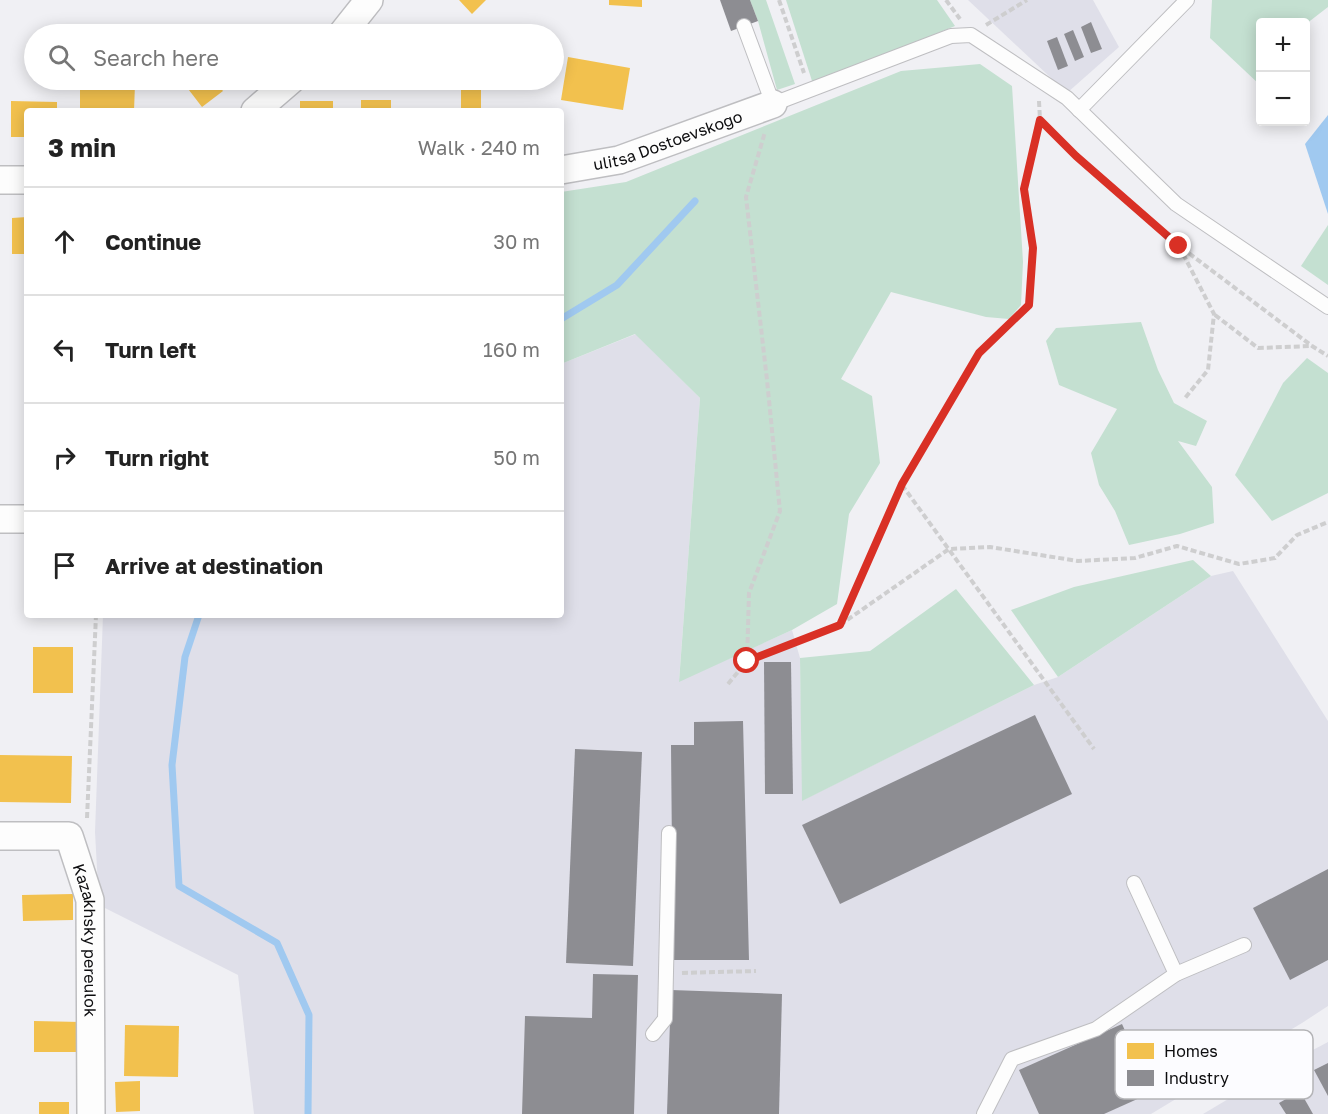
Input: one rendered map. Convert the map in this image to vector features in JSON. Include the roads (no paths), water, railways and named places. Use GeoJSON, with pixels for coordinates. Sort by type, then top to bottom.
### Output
{"type":"FeatureCollection","features":[{"type":"Feature","properties":{"kind":"street"},"geometry":{"type":"LineString","coordinates":[[350,24],[369,0]]}},
{"type":"Feature","properties":{"kind":"street"},"geometry":{"type":"LineString","coordinates":[[258,108],[279,90]]}},
{"type":"Feature","properties":{"kind":"street","name":"ulitsa Dostoevskogo"},"geometry":{"type":"LineString","coordinates":[[564,169],[619,160],[773,104]]}},
{"type":"Feature","properties":{"kind":"street"},"geometry":{"type":"LineString","coordinates":[[0,180],[24,180]]}},
{"type":"Feature","properties":{"kind":"street"},"geometry":{"type":"LineString","coordinates":[[0,519],[24,519]]}},
{"type":"Feature","properties":{"kind":"street","name":"Kazakhsky pereulok"},"geometry":{"type":"LineString","coordinates":[[0,836],[69,836],[90,900],[91,1114]]}},
{"type":"Feature","properties":{"kind":"lane"},"geometry":{"type":"LineString","coordinates":[[1078,110],[1187,0]]}},
{"type":"Feature","properties":{"kind":"lane"},"geometry":{"type":"LineString","coordinates":[[744,26],[773,104],[951,36],[971,35],[1067,98],[1176,204],[1328,307]]}},
{"type":"Feature","properties":{"kind":"lane"},"geometry":{"type":"LineString","coordinates":[[652,1034],[665,1019],[669,833]]}},
{"type":"Feature","properties":{"kind":"lane"},"geometry":{"type":"LineString","coordinates":[[1134,883],[1176,974]]}},
{"type":"Feature","properties":{"kind":"lane"},"geometry":{"type":"LineString","coordinates":[[984,1114],[1012,1059],[1096,1029],[1176,974],[1244,945]]}},
{"type":"Feature","properties":{"kind":"water"},"geometry":{"type":"Polygon","coordinates":[[[1328,115],[1328,214],[1305,144],[1328,115]]]}},
{"type":"Feature","properties":{"kind":"waterway"},"geometry":{"type":"LineString","coordinates":[[564,317],[617,285],[695,201]]}},
{"type":"Feature","properties":{"kind":"waterway"},"geometry":{"type":"LineString","coordinates":[[198,618],[185,657],[172,765],[179,886],[277,943],[309,1015],[308,1114]]}}]}
